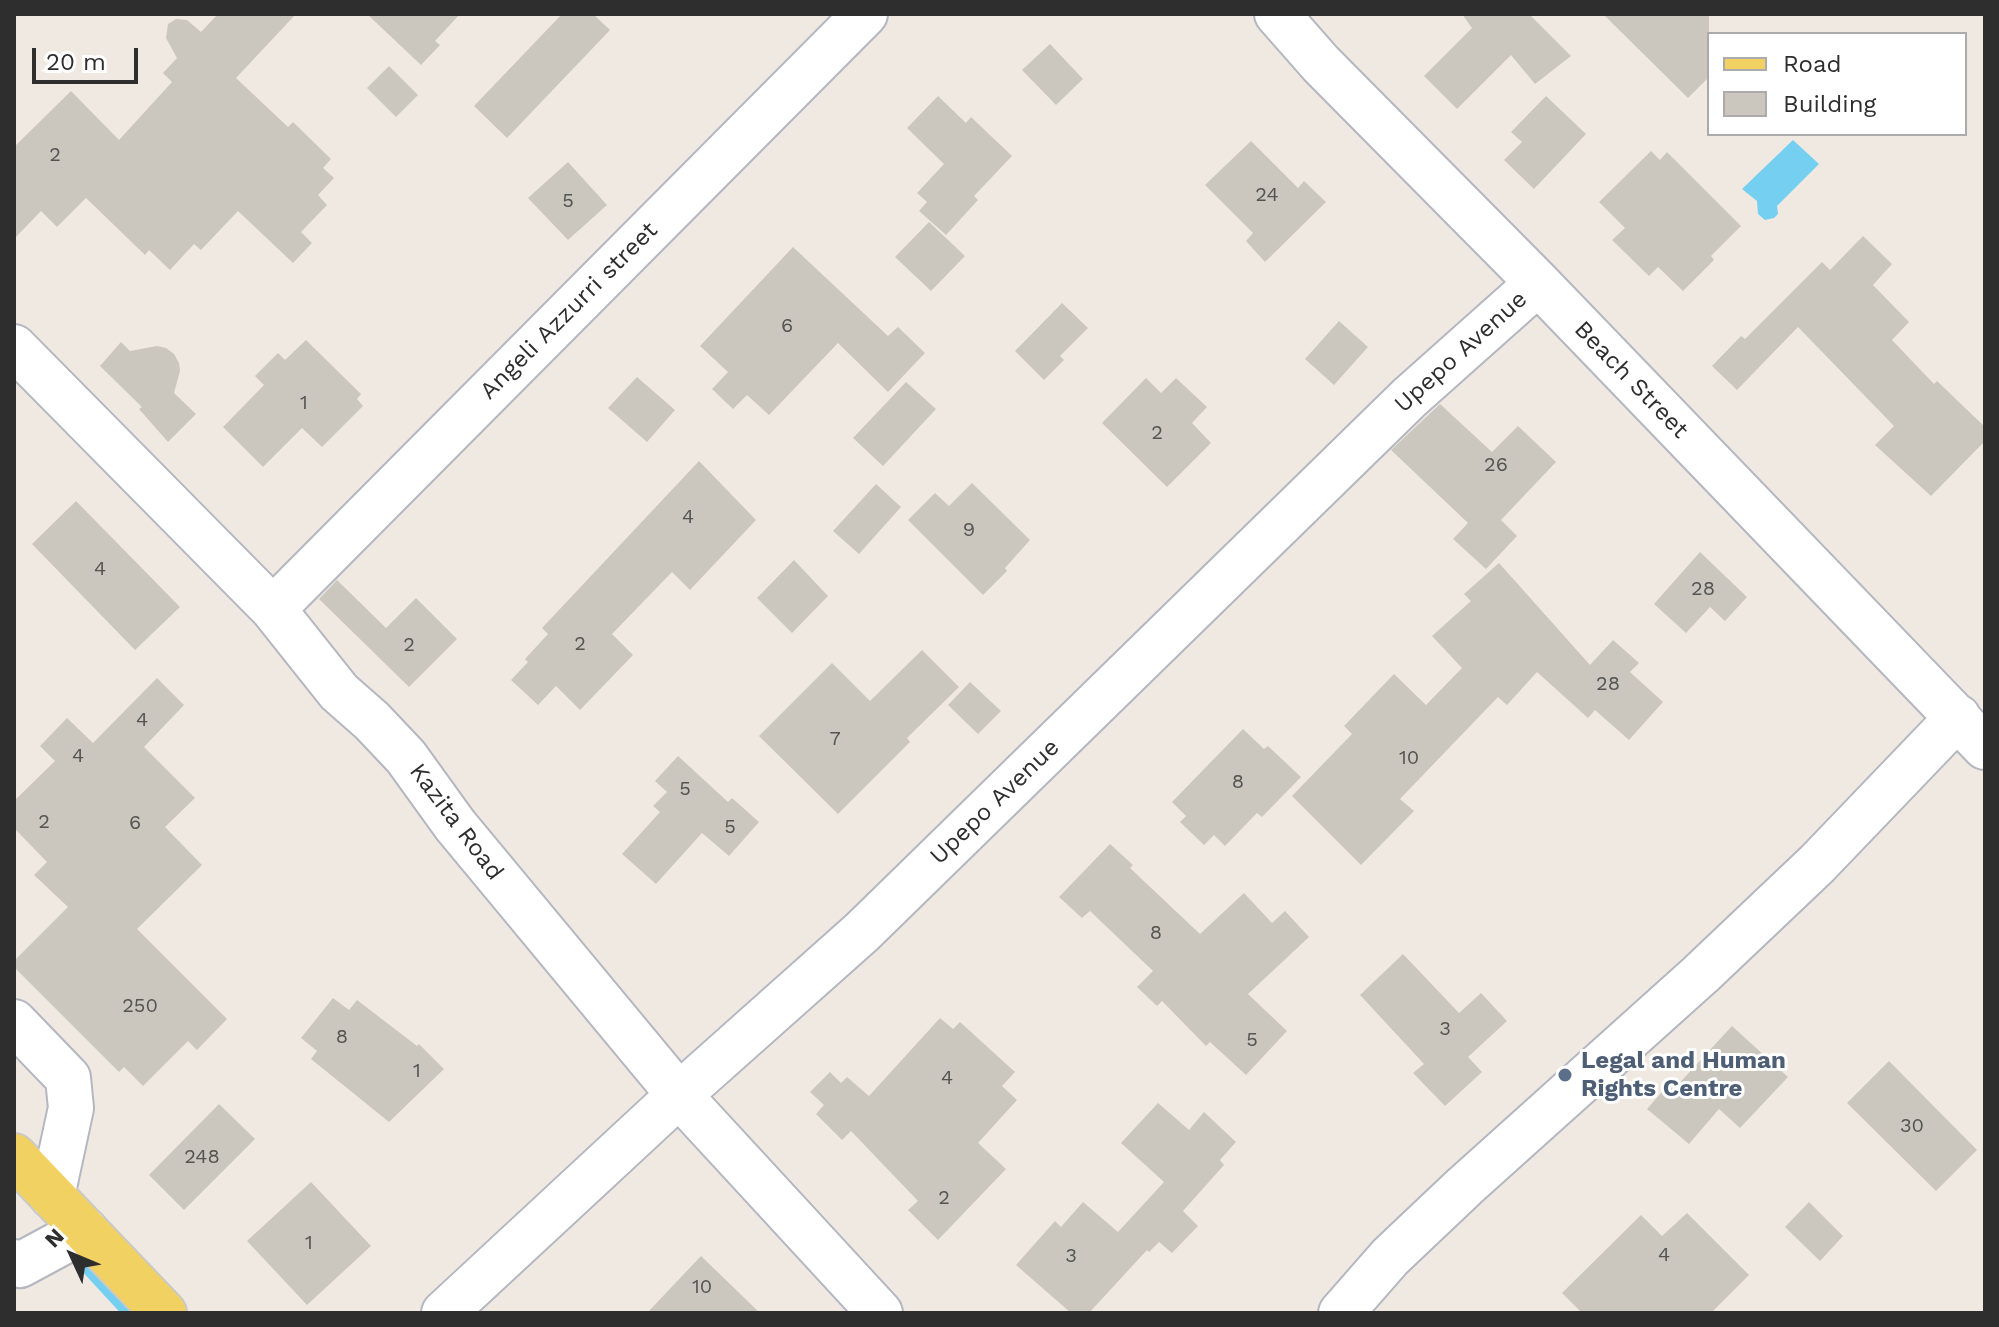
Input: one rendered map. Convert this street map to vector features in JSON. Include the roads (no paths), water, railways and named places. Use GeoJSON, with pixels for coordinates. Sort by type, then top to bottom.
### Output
{"type":"FeatureCollection","features":[{"type":"Feature","properties":{"kind":"main road"},"geometry":{"type":"LineString","coordinates":[[14,1156],[164,1313]]}},
{"type":"Feature","properties":{"kind":"street","name":"Angeli Azzurri street"},"geometry":{"type":"LineString","coordinates":[[273,609],[865,14]]}},
{"type":"Feature","properties":{"kind":"street","name":"Beach Street"},"geometry":{"type":"LineString","coordinates":[[1277,14],[1321,64],[1538,283],[1972,732]]}},
{"type":"Feature","properties":{"kind":"street","name":"Upepo Avenue"},"geometry":{"type":"LineString","coordinates":[[444,1313],[679,1095],[862,932],[1410,397],[1538,283]]}},
{"type":"Feature","properties":{"kind":"street","name":"Kazita Road"},"geometry":{"type":"LineString","coordinates":[[14,347],[273,609],[339,692],[406,757],[455,825],[679,1095],[880,1313]]}},
{"type":"Feature","properties":{"kind":"street"},"geometry":{"type":"LineString","coordinates":[[1341,1313],[1390,1257],[1465,1186],[1794,886],[1972,732]]}},
{"type":"Feature","properties":{"kind":"street"},"geometry":{"type":"LineString","coordinates":[[14,1022],[68,1078],[71,1108],[52,1196]]}},
{"type":"Feature","properties":{"kind":"street"},"geometry":{"type":"LineString","coordinates":[[14,1262],[20,1265],[85,1230]]}},
{"type":"Feature","properties":{"kind":"water"},"geometry":{"type":"Polygon","coordinates":[[[1793,140],[1819,164],[1777,206],[1778,214],[1765,220],[1758,214],[1757,201],[1742,189],[1793,140]]]}},
{"type":"Feature","properties":{"kind":"waterway"},"geometry":{"type":"LineString","coordinates":[[80,1261],[128,1313]]}},
{"type":"Feature","properties":{"kind":"place","name":"Legal and Human Rights Centre"},"geometry":{"type":"Point","coordinates":[1565,1075]}}]}
